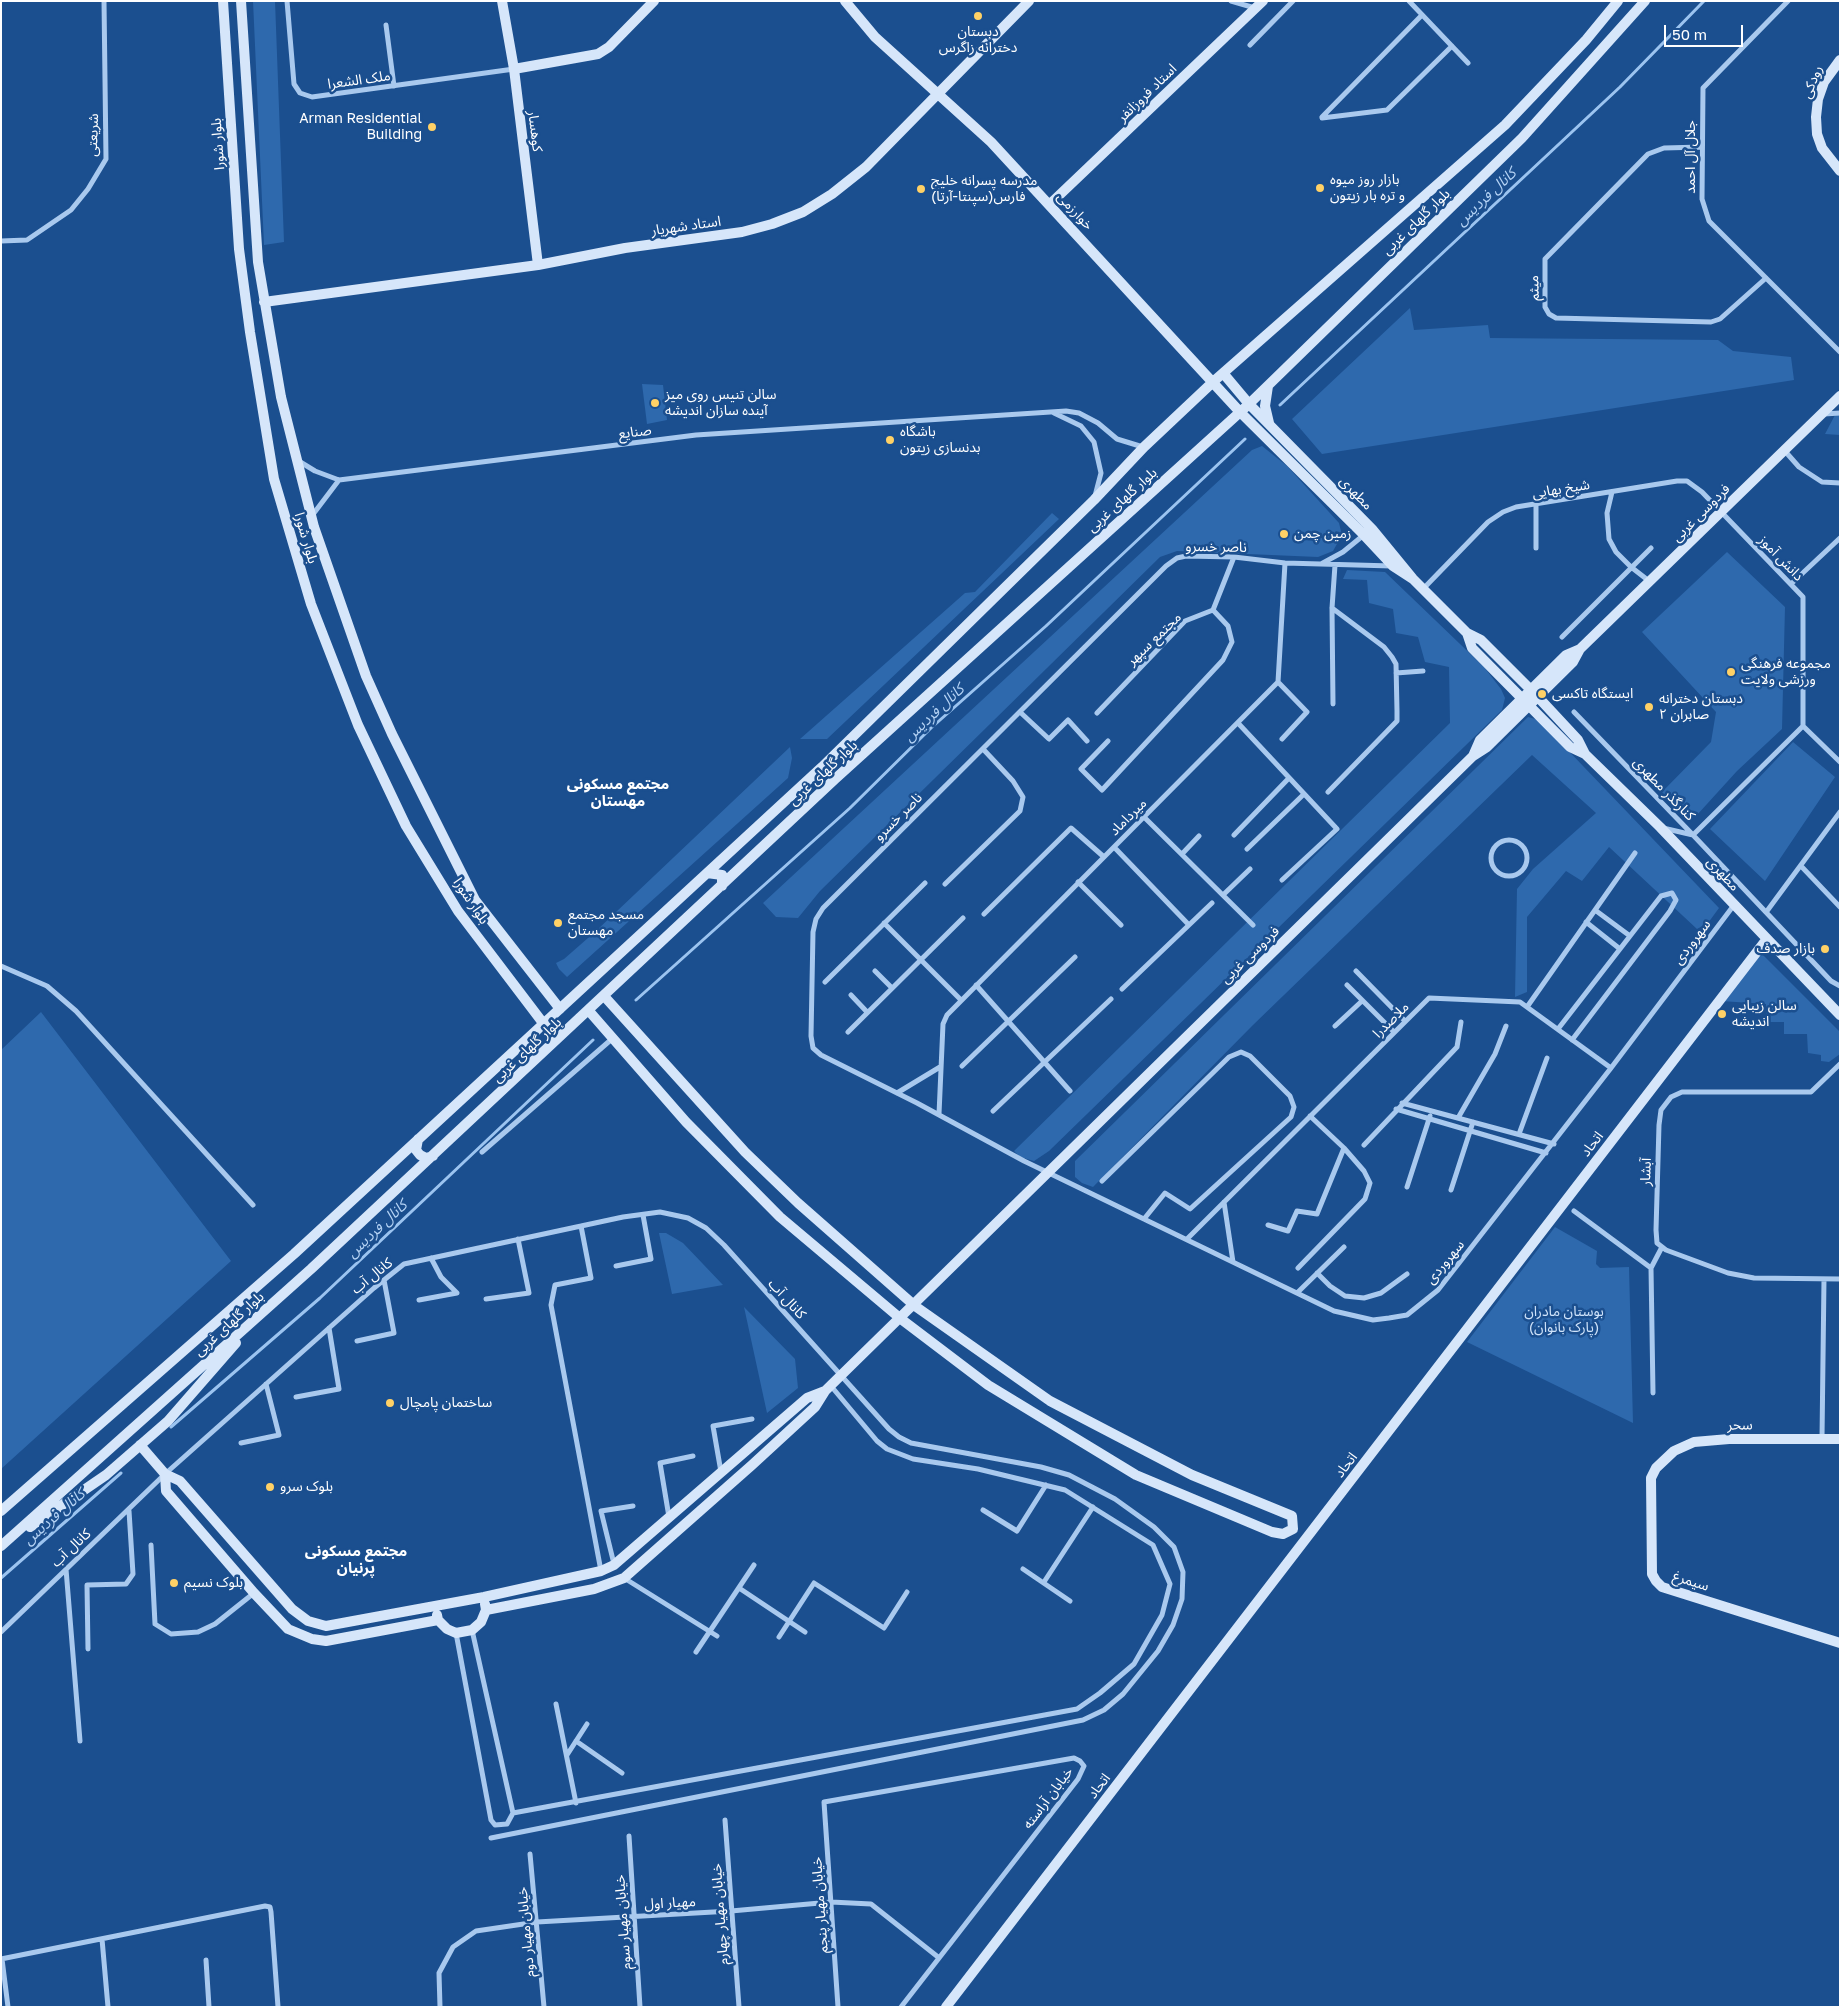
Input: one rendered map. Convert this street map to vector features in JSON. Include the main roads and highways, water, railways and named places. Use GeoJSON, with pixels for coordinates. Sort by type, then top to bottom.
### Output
{"type":"FeatureCollection","features":[{"type":"Feature","properties":{"kind":"main road","name":"بلوار شورا"},"geometry":{"type":"LineString","coordinates":[[223,1],[238,249],[274,478],[311,604],[358,725],[406,826],[458,911],[543,1023]]}},
{"type":"Feature","properties":{"kind":"main road","name":"بلوار شورا"},"geometry":{"type":"LineString","coordinates":[[241,1],[255,224],[264,302],[295,458],[311,517],[341,610],[366,676],[392,734],[470,892],[560,1009]]}},
{"type":"Feature","properties":{"kind":"main road","name":"کوهسار"},"geometry":{"type":"LineString","coordinates":[[502,1],[514,69],[538,265]]}},
{"type":"Feature","properties":{"kind":"main road"},"geometry":{"type":"LineString","coordinates":[[514,69],[598,54],[608,47],[654,1]]}},
{"type":"Feature","properties":{"kind":"main road","name":"خوارزمی"},"geometry":{"type":"LineString","coordinates":[[845,1],[875,37],[991,142],[1214,381],[1240,412],[1368,532]]}},
{"type":"Feature","properties":{"kind":"main road","name":"استاد شهریار"},"geometry":{"type":"LineString","coordinates":[[264,302],[538,265],[625,248],[742,232],[772,224],[803,212],[832,194],[866,167],[1029,1]]}},
{"type":"Feature","properties":{"kind":"main road","name":"بلوار گلهای غربی"},"geometry":{"type":"LineString","coordinates":[[1,1511],[294,1254],[822,766],[1094,500],[1144,447],[1214,381],[1505,125],[1586,40],[1618,1]]}},
{"type":"Feature","properties":{"kind":"main road","name":"بلوار گلهای غربی"},"geometry":{"type":"LineString","coordinates":[[2,1546],[433,1156],[835,779],[1249,404],[1522,138],[1645,1]]}},
{"type":"Feature","properties":{"kind":"main road","name":"استاد فروزانفر"},"geometry":{"type":"LineString","coordinates":[[1050,204],[1259,5]]}},
{"type":"Feature","properties":{"kind":"main road","name":"رودکی"},"geometry":{"type":"LineString","coordinates":[[1840,60],[1824,82],[1818,99],[1816,117],[1817,134],[1822,148],[1840,170]]}},
{"type":"Feature","properties":{"kind":"main road","name":"مطهری"},"geometry":{"type":"LineString","coordinates":[[1223,374],[1397,564],[1467,634],[1481,640],[1535,693],[1578,740],[1585,754]]}},
{"type":"Feature","properties":{"kind":"main road"},"geometry":{"type":"LineString","coordinates":[[1269,385],[1265,406],[1271,426]]}},
{"type":"Feature","properties":{"kind":"main road","name":"فردوسی غربی"},"geometry":{"type":"LineString","coordinates":[[828,1389],[915,1306],[1047,1173],[1473,756],[1487,747],[1535,693],[1572,662],[1580,649],[1840,396]]}},
{"type":"Feature","properties":{"kind":"main road","name":"مطهری"},"geometry":{"type":"LineString","coordinates":[[1467,634],[1472,648],[1570,747],[1585,754],[1660,827],[1766,940],[1840,1015]]}},
{"type":"Feature","properties":{"kind":"main road"},"geometry":{"type":"LineString","coordinates":[[707,873],[717,873],[722,876],[722,886]]}},
{"type":"Feature","properties":{"kind":"main road","name":"اتحاد"},"geometry":{"type":"LineString","coordinates":[[946,2007],[1766,940]]}},
{"type":"Feature","properties":{"kind":"main road"},"geometry":{"type":"LineString","coordinates":[[588,1011],[614,1038],[686,1122],[780,1217],[901,1319],[988,1384],[1136,1475],[1272,1532],[1283,1534],[1293,1529],[1292,1516],[1192,1475],[1050,1401],[915,1306],[798,1203],[745,1152],[629,1026],[604,996]]}},
{"type":"Feature","properties":{"kind":"main road"},"geometry":{"type":"LineString","coordinates":[[614,1038],[613,1031],[617,1026],[623,1024],[629,1026]]}},
{"type":"Feature","properties":{"kind":"main road"},"geometry":{"type":"LineString","coordinates":[[418,1139],[416,1150],[420,1155],[426,1158],[433,1156]]}},
{"type":"Feature","properties":{"kind":"main road"},"geometry":{"type":"LineString","coordinates":[[2,1546],[106,1475],[168,1421],[255,1319]]}},
{"type":"Feature","properties":{"kind":"main road"},"geometry":{"type":"LineString","coordinates":[[140,1445],[165,1474],[180,1481],[292,1609],[308,1621],[326,1626],[484,1598],[601,1571],[614,1565],[807,1398],[828,1389]]}},
{"type":"Feature","properties":{"kind":"main road"},"geometry":{"type":"LineString","coordinates":[[486,1610],[594,1589],[624,1578],[815,1407],[828,1389]]}},
{"type":"Feature","properties":{"kind":"main road","name":"سحر"},"geometry":{"type":"LineString","coordinates":[[1664,1460],[1683,1445],[1705,1440],[1840,1439]]}},
{"type":"Feature","properties":{"kind":"main road","name":"سیمرغ"},"geometry":{"type":"LineString","coordinates":[[1664,1460],[1651,1478],[1652,1574],[1656,1582],[1662,1587],[1840,1643]]}},
{"type":"Feature","properties":{"kind":"main road"},"geometry":{"type":"LineString","coordinates":[[165,1474],[166,1492],[288,1629],[312,1639],[340,1640],[438,1620]]}},
{"type":"Feature","properties":{"kind":"main road"},"geometry":{"type":"LineString","coordinates":[[435,1606],[438,1620],[447,1629],[456,1633],[472,1630],[481,1622],[486,1610],[484,1598]]}},
{"type":"Feature","properties":{"kind":"waterway","name":"کانال فردیس"},"geometry":{"type":"LineString","coordinates":[[1280,405],[1620,87],[1704,1]]}},
{"type":"Feature","properties":{"kind":"waterway","name":"کانال فردیس"},"geometry":{"type":"LineString","coordinates":[[636,1000],[850,808],[931,728],[1046,626],[1245,439]]}},
{"type":"Feature","properties":{"kind":"waterway","name":"کانال فردیس"},"geometry":{"type":"LineString","coordinates":[[171,1427],[320,1298],[593,1040]]}},
{"type":"Feature","properties":{"kind":"waterway","name":"کانال فردیس"},"geometry":{"type":"LineString","coordinates":[[1,1578],[121,1473]]}},
{"type":"Feature","properties":{"kind":"place","name":"دبستان دخترانه زاگرس"},"geometry":{"type":"Point","coordinates":[978,16]}},
{"type":"Feature","properties":{"kind":"place","name":"Arman Residential Building"},"geometry":{"type":"Point","coordinates":[432,127]}},
{"type":"Feature","properties":{"kind":"place","name":"بازار روز میوه و تره بار زیتون"},"geometry":{"type":"Point","coordinates":[1320,188]}},
{"type":"Feature","properties":{"kind":"place","name":"مدرسه پسرانه خلیج فارس(سپنتا-آرتا)"},"geometry":{"type":"Point","coordinates":[921,189]}},
{"type":"Feature","properties":{"kind":"place","name":"سالن تنیس روی میز آینده سازان اندیشه"},"geometry":{"type":"Point","coordinates":[655,403]}},
{"type":"Feature","properties":{"kind":"place","name":"باشگاه بدنسازی زیتون"},"geometry":{"type":"Point","coordinates":[890,440]}},
{"type":"Feature","properties":{"kind":"place","name":"زمین چمن"},"geometry":{"type":"Point","coordinates":[1284,534]}},
{"type":"Feature","properties":{"kind":"place","name":"مجموعه فرهنگی ورزشی ولایت"},"geometry":{"type":"Point","coordinates":[1731,672]}},
{"type":"Feature","properties":{"kind":"place","name":"ایستگاه تاکسی"},"geometry":{"type":"Point","coordinates":[1542,694]}},
{"type":"Feature","properties":{"kind":"place","name":"دبستان دخترانه صابران ۲"},"geometry":{"type":"Point","coordinates":[1649,707]}},
{"type":"Feature","properties":{"kind":"place","name":"مسجد مجتمع مهستان"},"geometry":{"type":"Point","coordinates":[558,923]}},
{"type":"Feature","properties":{"kind":"place","name":"بازار صدف"},"geometry":{"type":"Point","coordinates":[1825,949]}},
{"type":"Feature","properties":{"kind":"place","name":"سالن زیبایی اندیشه"},"geometry":{"type":"Point","coordinates":[1722,1014]}},
{"type":"Feature","properties":{"kind":"place","name":"ساختمان پامچال"},"geometry":{"type":"Point","coordinates":[390,1403]}},
{"type":"Feature","properties":{"kind":"place","name":"بلوک سرو"},"geometry":{"type":"Point","coordinates":[270,1487]}},
{"type":"Feature","properties":{"kind":"place","name":"بلوک نسیم"},"geometry":{"type":"Point","coordinates":[174,1583]}},
{"type":"Feature","properties":{"kind":"district","name":"مجتمع مسکونی مهستان"},"geometry":{"type":"Point","coordinates":[618,792]}},
{"type":"Feature","properties":{"kind":"district","name":"مجتمع مسکونی پرنیان"},"geometry":{"type":"Point","coordinates":[356,1560]}},
{"type":"Feature","properties":{"kind":"park label","name":"بوستان مادران (پارک بانوان)"},"geometry":{"type":"Point","coordinates":[1564,1320]}}]}
